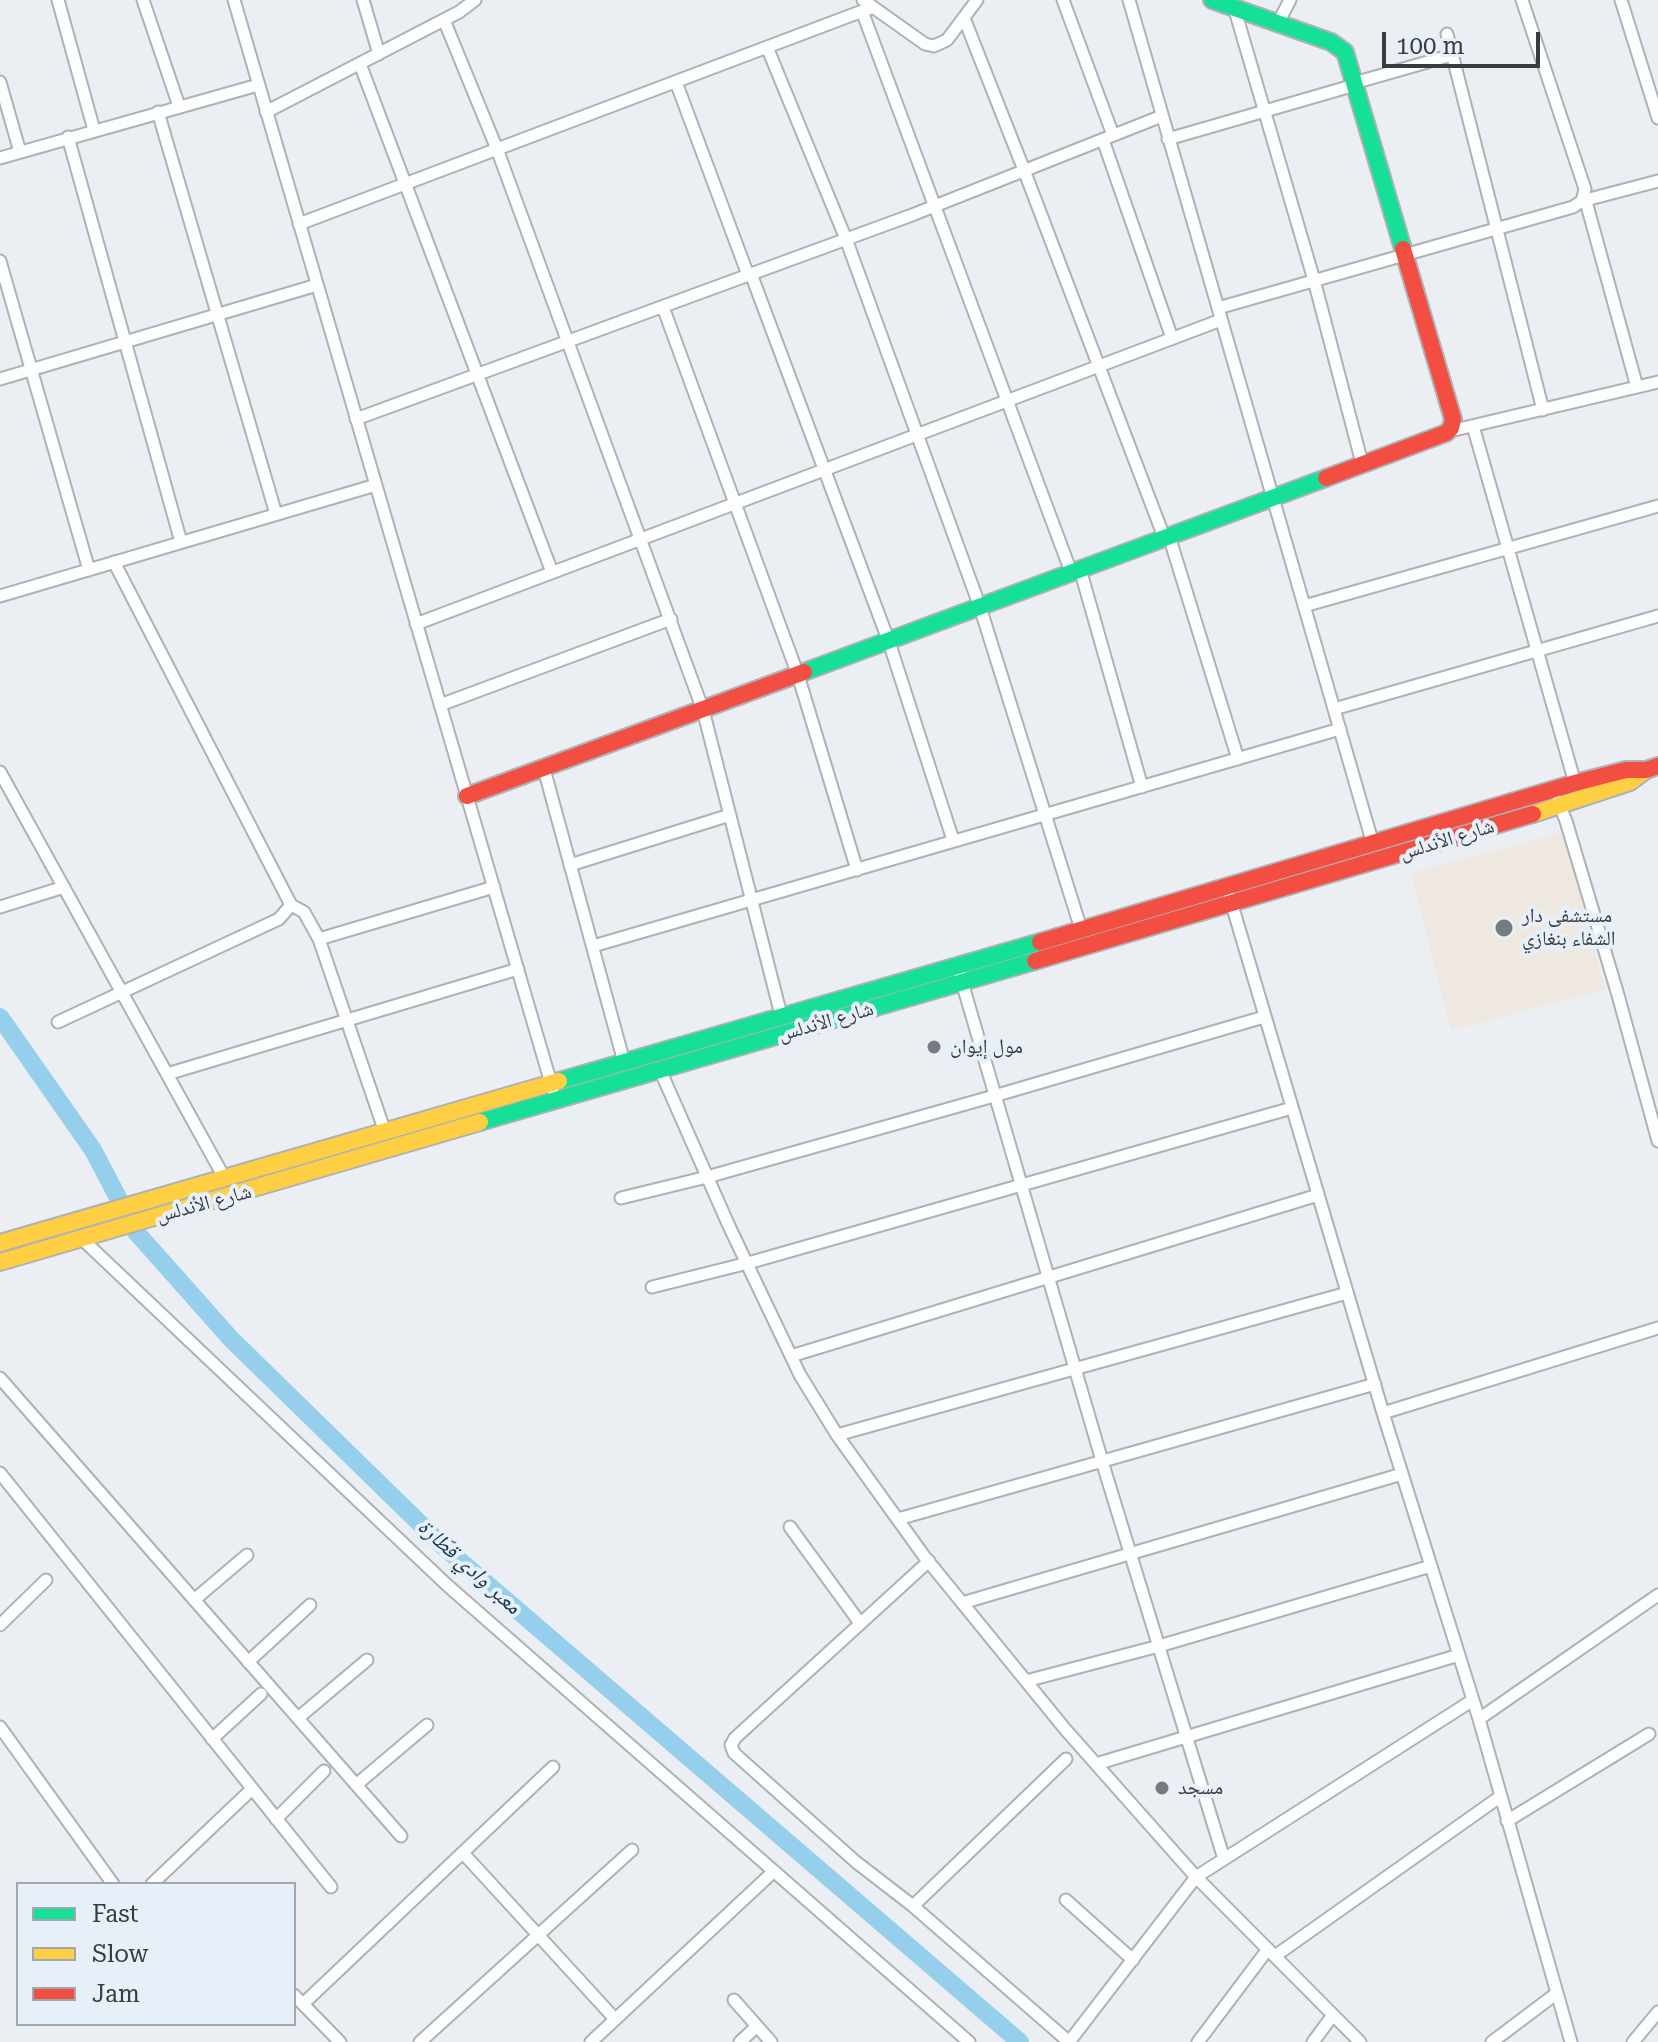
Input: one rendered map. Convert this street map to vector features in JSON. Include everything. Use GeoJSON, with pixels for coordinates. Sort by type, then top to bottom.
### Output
{"type":"FeatureCollection","features":[{"type":"Feature","properties":{"kind":"main road"},"geometry":{"type":"LineString","coordinates":[[467,796],[1446,433],[1454,424],[1453,419],[1342,47],[1212,0]]}},
{"type":"Feature","properties":{"kind":"main road","name":"شارع الأندلس"},"geometry":{"type":"LineString","coordinates":[[0,1243],[385,1132],[553,1091],[660,1070],[961,982],[1229,896],[1373,844],[1575,783],[1626,770],[1652,768]]}},
{"type":"Feature","properties":{"kind":"main road","name":"شارع الأندلس"},"geometry":{"type":"LineString","coordinates":[[0,1262],[311,1174],[553,1091],[624,1062],[781,1015],[1081,929],[1229,896],[1560,806],[1630,782],[1652,768]]}},
{"type":"Feature","properties":{"kind":"street"},"geometry":{"type":"LineString","coordinates":[[58,0],[94,130]]}},
{"type":"Feature","properties":{"kind":"street"},"geometry":{"type":"LineString","coordinates":[[143,0],[179,106]]}},
{"type":"Feature","properties":{"kind":"street"},"geometry":{"type":"LineString","coordinates":[[234,0],[553,1091]]}},
{"type":"Feature","properties":{"kind":"street"},"geometry":{"type":"LineString","coordinates":[[363,0],[379,54]]}},
{"type":"Feature","properties":{"kind":"street"},"geometry":{"type":"LineString","coordinates":[[266,112],[444,20],[457,6],[475,0]]}},
{"type":"Feature","properties":{"kind":"street"},"geometry":{"type":"LineString","coordinates":[[866,6],[925,44],[934,46],[947,40],[977,0]]}},
{"type":"Feature","properties":{"kind":"street"},"geometry":{"type":"LineString","coordinates":[[1063,0],[1172,338]]}},
{"type":"Feature","properties":{"kind":"street"},"geometry":{"type":"LineString","coordinates":[[1129,0],[1373,844]]}},
{"type":"Feature","properties":{"kind":"street"},"geometry":{"type":"LineString","coordinates":[[1278,23],[1290,0]]}},
{"type":"Feature","properties":{"kind":"street"},"geometry":{"type":"LineString","coordinates":[[1522,0],[1585,189],[1584,200],[1637,387]]}},
{"type":"Feature","properties":{"kind":"street"},"geometry":{"type":"LineString","coordinates":[[1621,0],[1658,118]]}},
{"type":"Feature","properties":{"kind":"street"},"geometry":{"type":"LineString","coordinates":[[299,224],[676,82],[866,6]]}},
{"type":"Feature","properties":{"kind":"street"},"geometry":{"type":"LineString","coordinates":[[866,6],[934,206],[1006,402],[1076,571],[1142,787]]}},
{"type":"Feature","properties":{"kind":"street"},"geometry":{"type":"LineString","coordinates":[[1234,7],[1314,280],[1362,463]]}},
{"type":"Feature","properties":{"kind":"street"},"geometry":{"type":"LineString","coordinates":[[964,18],[1166,536],[1238,759]]}},
{"type":"Feature","properties":{"kind":"street"},"geometry":{"type":"LineString","coordinates":[[444,20],[497,149],[703,710],[781,1015]]}},
{"type":"Feature","properties":{"kind":"street"},"geometry":{"type":"LineString","coordinates":[[1447,34],[1543,410]]}},
{"type":"Feature","properties":{"kind":"street"},"geometry":{"type":"LineString","coordinates":[[767,47],[846,239],[980,607],[1081,929]]}},
{"type":"Feature","properties":{"kind":"street"},"geometry":{"type":"LineString","coordinates":[[1168,139],[1452,55]]}},
{"type":"Feature","properties":{"kind":"street"},"geometry":{"type":"LineString","coordinates":[[360,64],[552,572]]}},
{"type":"Feature","properties":{"kind":"street"},"geometry":{"type":"LineString","coordinates":[[0,82],[20,152]]}},
{"type":"Feature","properties":{"kind":"street"},"geometry":{"type":"LineString","coordinates":[[676,82],[889,642],[953,840]]}},
{"type":"Feature","properties":{"kind":"street"},"geometry":{"type":"LineString","coordinates":[[0,158],[258,85]]}},
{"type":"Feature","properties":{"kind":"street"},"geometry":{"type":"LineString","coordinates":[[158,112],[276,514]]}},
{"type":"Feature","properties":{"kind":"street"},"geometry":{"type":"LineString","coordinates":[[356,419],[934,206],[1162,116]]}},
{"type":"Feature","properties":{"kind":"street"},"geometry":{"type":"LineString","coordinates":[[68,137],[181,542]]}},
{"type":"Feature","properties":{"kind":"street"},"geometry":{"type":"LineString","coordinates":[[416,624],[1006,402],[1172,338],[1219,314],[1314,280],[1658,181]]}},
{"type":"Feature","properties":{"kind":"street"},"geometry":{"type":"LineString","coordinates":[[0,261],[89,570]]}},
{"type":"Feature","properties":{"kind":"street"},"geometry":{"type":"LineString","coordinates":[[0,379],[317,285]]}},
{"type":"Feature","properties":{"kind":"street"},"geometry":{"type":"LineString","coordinates":[[663,307],[798,675],[857,870]]}},
{"type":"Feature","properties":{"kind":"street"},"geometry":{"type":"LineString","coordinates":[[1446,433],[1658,382]]}},
{"type":"Feature","properties":{"kind":"street"},"geometry":{"type":"LineString","coordinates":[[1473,426],[1575,783]]}},
{"type":"Feature","properties":{"kind":"street"},"geometry":{"type":"LineString","coordinates":[[0,596],[376,485]]}},
{"type":"Feature","properties":{"kind":"street"},"geometry":{"type":"LineString","coordinates":[[1304,606],[1658,506]]}},
{"type":"Feature","properties":{"kind":"street"},"geometry":{"type":"LineString","coordinates":[[114,562],[291,905],[304,912],[319,939],[385,1132]]}},
{"type":"Feature","properties":{"kind":"street"},"geometry":{"type":"LineString","coordinates":[[1334,709],[1658,616]]}},
{"type":"Feature","properties":{"kind":"street"},"geometry":{"type":"LineString","coordinates":[[440,705],[671,619]]}},
{"type":"Feature","properties":{"kind":"street"},"geometry":{"type":"LineString","coordinates":[[593,946],[1340,729]]}},
{"type":"Feature","properties":{"kind":"street"},"geometry":{"type":"LineString","coordinates":[[544,769],[624,1062]]}},
{"type":"Feature","properties":{"kind":"street"},"geometry":{"type":"LineString","coordinates":[[0,772],[225,1179]]}},
{"type":"Feature","properties":{"kind":"street"},"geometry":{"type":"LineString","coordinates":[[1553,790],[1652,1099],[1658,1141]]}},
{"type":"Feature","properties":{"kind":"street"},"geometry":{"type":"LineString","coordinates":[[570,865],[730,815]]}},
{"type":"Feature","properties":{"kind":"street"},"geometry":{"type":"LineString","coordinates":[[0,907],[64,887]]}},
{"type":"Feature","properties":{"kind":"street"},"geometry":{"type":"LineString","coordinates":[[319,939],[494,887]]}},
{"type":"Feature","properties":{"kind":"street"},"geometry":{"type":"LineString","coordinates":[[1229,896],[1383,1413],[1479,1719],[1571,2042]]}},
{"type":"Feature","properties":{"kind":"street"},"geometry":{"type":"LineString","coordinates":[[58,1022],[279,919],[291,905]]}},
{"type":"Feature","properties":{"kind":"street"},"geometry":{"type":"LineString","coordinates":[[957,965],[1074,1368],[1224,1859]]}},
{"type":"Feature","properties":{"kind":"street"},"geometry":{"type":"LineString","coordinates":[[167,1074],[518,969]]}},
{"type":"Feature","properties":{"kind":"street"},"geometry":{"type":"LineString","coordinates":[[621,1198],[707,1177],[1264,1017]]}},
{"type":"Feature","properties":{"kind":"street"},"geometry":{"type":"LineString","coordinates":[[660,1070],[791,1356],[837,1435],[962,1603],[1096,1764],[1196,1877],[1360,2042]]}},
{"type":"Feature","properties":{"kind":"street"},"geometry":{"type":"LineString","coordinates":[[652,1287],[748,1263],[1292,1108]]}},
{"type":"Feature","properties":{"kind":"street"},"geometry":{"type":"LineString","coordinates":[[791,1356],[1318,1195]]}},
{"type":"Feature","properties":{"kind":"street"},"geometry":{"type":"LineString","coordinates":[[81,1238],[447,1585],[969,2042]]}},
{"type":"Feature","properties":{"kind":"street"},"geometry":{"type":"LineString","coordinates":[[837,1435],[1347,1293]]}},
{"type":"Feature","properties":{"kind":"street"},"geometry":{"type":"LineString","coordinates":[[1383,1413],[1658,1328]]}},
{"type":"Feature","properties":{"kind":"street"},"geometry":{"type":"LineString","coordinates":[[0,1378],[401,1836]]}},
{"type":"Feature","properties":{"kind":"street"},"geometry":{"type":"LineString","coordinates":[[898,1519],[1375,1384]]}},
{"type":"Feature","properties":{"kind":"street"},"geometry":{"type":"LineString","coordinates":[[0,1473],[331,1887]]}},
{"type":"Feature","properties":{"kind":"street"},"geometry":{"type":"LineString","coordinates":[[962,1603],[1402,1474]]}},
{"type":"Feature","properties":{"kind":"street"},"geometry":{"type":"LineString","coordinates":[[790,1527],[860,1623]]}},
{"type":"Feature","properties":{"kind":"street"},"geometry":{"type":"LineString","coordinates":[[194,1600],[247,1555]]}},
{"type":"Feature","properties":{"kind":"street"},"geometry":{"type":"LineString","coordinates":[[929,1561],[735,1738],[731,1745],[734,1753],[856,1862],[913,1906],[1069,2042],[1196,1877],[1473,1700]]}},
{"type":"Feature","properties":{"kind":"street"},"geometry":{"type":"LineString","coordinates":[[1026,1681],[1159,1646],[1431,1566]]}},
{"type":"Feature","properties":{"kind":"street"},"geometry":{"type":"LineString","coordinates":[[0,1625],[46,1580]]}},
{"type":"Feature","properties":{"kind":"street"},"geometry":{"type":"LineString","coordinates":[[1479,1719],[1658,1595]]}},
{"type":"Feature","properties":{"kind":"street"},"geometry":{"type":"LineString","coordinates":[[248,1662],[310,1605]]}},
{"type":"Feature","properties":{"kind":"street"},"geometry":{"type":"LineString","coordinates":[[1096,1764],[1459,1655]]}},
{"type":"Feature","properties":{"kind":"street"},"geometry":{"type":"LineString","coordinates":[[298,1718],[367,1660]]}},
{"type":"Feature","properties":{"kind":"street"},"geometry":{"type":"LineString","coordinates":[[212,1739],[261,1694]]}},
{"type":"Feature","properties":{"kind":"street"},"geometry":{"type":"LineString","coordinates":[[356,1785],[427,1725]]}},
{"type":"Feature","properties":{"kind":"street"},"geometry":{"type":"LineString","coordinates":[[0,1727],[112,1882]]}},
{"type":"Feature","properties":{"kind":"street"},"geometry":{"type":"LineString","coordinates":[[1507,1821],[1649,1734]]}},
{"type":"Feature","properties":{"kind":"street"},"geometry":{"type":"LineString","coordinates":[[913,1906],[1066,1759]]}},
{"type":"Feature","properties":{"kind":"street"},"geometry":{"type":"LineString","coordinates":[[340,2042],[298,1999],[463,1853],[553,1767]]}},
{"type":"Feature","properties":{"kind":"street"},"geometry":{"type":"LineString","coordinates":[[276,1819],[324,1771]]}},
{"type":"Feature","properties":{"kind":"street"},"geometry":{"type":"LineString","coordinates":[[154,1882],[252,1789]]}},
{"type":"Feature","properties":{"kind":"street"},"geometry":{"type":"LineString","coordinates":[[1198,2042],[1271,1952],[1501,1796]]}},
{"type":"Feature","properties":{"kind":"street"},"geometry":{"type":"LineString","coordinates":[[420,2042],[632,1850]]}},
{"type":"Feature","properties":{"kind":"street"},"geometry":{"type":"LineString","coordinates":[[463,1853],[615,2019]]}},
{"type":"Feature","properties":{"kind":"street"},"geometry":{"type":"LineString","coordinates":[[591,2042],[773,1872]]}},
{"type":"Feature","properties":{"kind":"street"},"geometry":{"type":"LineString","coordinates":[[1066,1900],[1133,1960]]}},
{"type":"Feature","properties":{"kind":"street"},"geometry":{"type":"LineString","coordinates":[[1492,2042],[1557,1993]]}},
{"type":"Feature","properties":{"kind":"street"},"geometry":{"type":"LineString","coordinates":[[734,2000],[771,2042]]}},
{"type":"Feature","properties":{"kind":"street"},"geometry":{"type":"LineString","coordinates":[[1633,2042],[1658,2012]]}},
{"type":"Feature","properties":{"kind":"street"},"geometry":{"type":"LineString","coordinates":[[1313,2042],[1333,2015]]}},
{"type":"Feature","properties":{"kind":"street"},"geometry":{"type":"LineString","coordinates":[[740,2042],[757,2026]]}},
{"type":"Feature","properties":{"kind":"shaded area"},"geometry":{"type":"Polygon","coordinates":[[[1564,832],[1605,990],[1451,1030],[1411,873],[1564,832]]]}},
{"type":"Feature","properties":{"kind":"waterway","name":"معبر وادي قطّارة"},"geometry":{"type":"LineString","coordinates":[[0,1017],[93,1150],[136,1232],[231,1339],[444,1547],[1020,2042]]}},
{"type":"Feature","properties":{"kind":"traffic: fast"},"geometry":{"type":"LineString","coordinates":[[1212,0],[1331,42],[1345,52],[1403,249]]}},
{"type":"Feature","properties":{"kind":"traffic: fast"},"geometry":{"type":"LineString","coordinates":[[804,672],[1326,478]]}},
{"type":"Feature","properties":{"kind":"traffic: fast"},"geometry":{"type":"LineString","coordinates":[[559,1081],[1040,942]]}},
{"type":"Feature","properties":{"kind":"traffic: fast"},"geometry":{"type":"LineString","coordinates":[[480,1122],[1035,961]]}},
{"type":"Feature","properties":{"kind":"traffic: slow"},"geometry":{"type":"LineString","coordinates":[[1533,814],[1630,782],[1646,770]]}},
{"type":"Feature","properties":{"kind":"traffic: slow"},"geometry":{"type":"LineString","coordinates":[[0,1243],[559,1081]]}},
{"type":"Feature","properties":{"kind":"traffic: slow"},"geometry":{"type":"LineString","coordinates":[[0,1262],[480,1122]]}},
{"type":"Feature","properties":{"kind":"traffic: jam"},"geometry":{"type":"LineString","coordinates":[[1326,478],[1446,433],[1451,428],[1453,419],[1403,249]]}},
{"type":"Feature","properties":{"kind":"traffic: jam"},"geometry":{"type":"LineString","coordinates":[[467,796],[804,672]]}},
{"type":"Feature","properties":{"kind":"traffic: jam"},"geometry":{"type":"LineString","coordinates":[[1040,942],[1575,783],[1626,770],[1646,770],[1658,766]]}},
{"type":"Feature","properties":{"kind":"traffic: jam"},"geometry":{"type":"LineString","coordinates":[[1035,961],[1533,814]]}},
{"type":"Feature","properties":{"kind":"place","name":"مستشفى دار الشفاء بنغازي"},"geometry":{"type":"Point","coordinates":[1504,928]}},
{"type":"Feature","properties":{"kind":"place","name":"مول إيوان"},"geometry":{"type":"Point","coordinates":[934,1047]}},
{"type":"Feature","properties":{"kind":"place","name":"مسجد"},"geometry":{"type":"Point","coordinates":[1162,1788]}}]}
